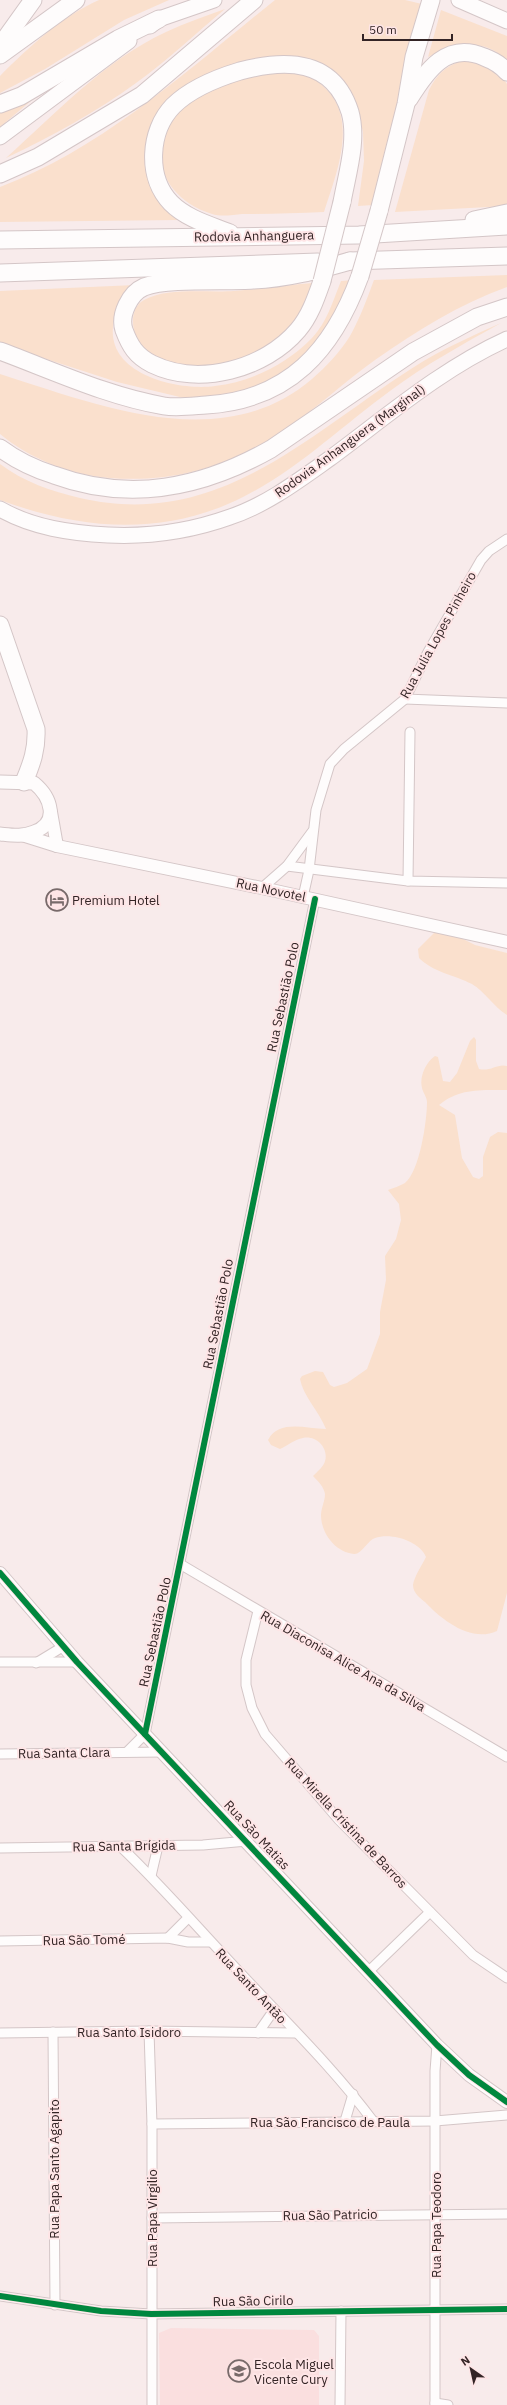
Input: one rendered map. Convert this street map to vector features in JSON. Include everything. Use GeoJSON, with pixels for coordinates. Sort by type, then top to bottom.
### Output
{"type":"FeatureCollection","features":[{"type":"Feature","properties":{"kind":"highway"},"geometry":{"type":"LineString","coordinates":[[0,46],[33,0]]}},
{"type":"Feature","properties":{"kind":"highway"},"geometry":{"type":"LineString","coordinates":[[0,55],[76,0]]}},
{"type":"Feature","properties":{"kind":"highway"},"geometry":{"type":"LineString","coordinates":[[0,104],[21,96],[118,39],[159,19],[214,0]]}},
{"type":"Feature","properties":{"kind":"highway"},"geometry":{"type":"LineString","coordinates":[[459,0],[507,21]]}},
{"type":"Feature","properties":{"kind":"highway"},"geometry":{"type":"LineString","coordinates":[[0,174],[38,157],[142,95],[253,1]]}},
{"type":"Feature","properties":{"kind":"highway"},"geometry":{"type":"LineString","coordinates":[[0,351],[106,392],[165,406],[224,404],[255,396],[288,380],[318,354],[339,325],[360,276],[406,104],[414,57],[429,5]]}},
{"type":"Feature","properties":{"kind":"highway"},"geometry":{"type":"LineString","coordinates":[[0,138],[159,19]]}},
{"type":"Feature","properties":{"kind":"highway"},"geometry":{"type":"LineString","coordinates":[[406,104],[434,64],[447,56],[460,52],[477,54],[491,60],[507,72]]}},
{"type":"Feature","properties":{"kind":"highway"},"geometry":{"type":"LineString","coordinates":[[240,236],[196,220],[171,202],[159,180],[154,157],[157,132],[173,106],[201,87],[225,76],[258,66],[288,63],[315,70],[330,81],[345,100],[350,113],[352,126],[352,143],[342,202],[322,281],[311,309],[298,330],[278,347],[256,360],[233,370],[207,374],[174,371],[154,365],[142,359],[133,350],[123,327],[123,317],[127,305],[136,293],[155,284],[278,278],[350,261]]}},
{"type":"Feature","properties":{"kind":"highway"},"geometry":{"type":"LineString","coordinates":[[414,233],[507,213]]}},
{"type":"Feature","properties":{"kind":"highway","name":"Rodovia Anhanguera"},"geometry":{"type":"LineString","coordinates":[[0,240],[414,233],[507,226]]}},
{"type":"Feature","properties":{"kind":"highway"},"geometry":{"type":"LineString","coordinates":[[0,273],[507,256]]}},
{"type":"Feature","properties":{"kind":"highway"},"geometry":{"type":"LineString","coordinates":[[0,448],[44,472],[66,480],[113,489],[137,491],[157,489],[206,477],[247,462],[271,449],[413,352],[477,317],[507,307]]}},
{"type":"Feature","properties":{"kind":"highway","name":"Rodovia Anhanguera (Marginal)"},"geometry":{"type":"LineString","coordinates":[[0,509],[22,520],[49,528],[83,534],[150,535],[185,530],[230,518],[282,492],[425,387],[488,348],[507,340]]}},
{"type":"Feature","properties":{"kind":"highway"},"geometry":{"type":"LineString","coordinates":[[0,363],[31,373],[68,377]]}},
{"type":"Feature","properties":{"kind":"highway"},"geometry":{"type":"LineString","coordinates":[[0,625],[36,729],[37,746],[24,782]]}},
{"type":"Feature","properties":{"kind":"main road"},"geometry":{"type":"LineString","coordinates":[[0,782],[34,783],[49,799],[51,812],[43,826],[35,832],[22,835],[0,834]]}},
{"type":"Feature","properties":{"kind":"street","name":"Rua Julia Lopes Pinheiro"},"geometry":{"type":"LineString","coordinates":[[309,898],[309,870],[316,810],[330,764],[344,748],[405,699],[428,652],[481,560],[489,551],[507,539]]}},
{"type":"Feature","properties":{"kind":"street"},"geometry":{"type":"LineString","coordinates":[[405,699],[507,703]]}},
{"type":"Feature","properties":{"kind":"street"},"geometry":{"type":"LineString","coordinates":[[408,881],[410,732]]}},
{"type":"Feature","properties":{"kind":"street"},"geometry":{"type":"LineString","coordinates":[[51,812],[57,846]]}},
{"type":"Feature","properties":{"kind":"street","name":"Rua Julia Lopes Pinheiro"},"geometry":{"type":"LineString","coordinates":[[262,888],[287,866],[313,831]]}},
{"type":"Feature","properties":{"kind":"street","name":"Rua Novotel"},"geometry":{"type":"LineString","coordinates":[[22,835],[57,846],[309,898],[507,942]]}},
{"type":"Feature","properties":{"kind":"street"},"geometry":{"type":"LineString","coordinates":[[287,866],[309,870],[408,881],[507,883]]}},
{"type":"Feature","properties":{"kind":"street","name":"Rua Sebastião Polo"},"geometry":{"type":"LineString","coordinates":[[145,1734],[260,1161],[309,898]]}},
{"type":"Feature","properties":{"kind":"street","name":"Rua Diaconisa Alice Ana da Silva"},"geometry":{"type":"LineString","coordinates":[[180,1564],[507,1757]]}},
{"type":"Feature","properties":{"kind":"street","name":"Rua São Matias"},"geometry":{"type":"LineString","coordinates":[[0,1573],[77,1662],[247,1841],[437,2045],[469,2075],[507,2102]]}},
{"type":"Feature","properties":{"kind":"street","name":"Rua Mirella Cristina de Barros"},"geometry":{"type":"LineString","coordinates":[[258,1610],[246,1660],[246,1685],[252,1708],[265,1734],[339,1820],[430,1912],[473,1955],[507,1978]]}},
{"type":"Feature","properties":{"kind":"street"},"geometry":{"type":"LineString","coordinates":[[36,1663],[64,1646]]}},
{"type":"Feature","properties":{"kind":"street"},"geometry":{"type":"LineString","coordinates":[[0,1662],[77,1662]]}},
{"type":"Feature","properties":{"kind":"street","name":"Rua Santa Clara"},"geometry":{"type":"LineString","coordinates":[[128,1751],[145,1734]]}},
{"type":"Feature","properties":{"kind":"street","name":"Rua Santa Clara"},"geometry":{"type":"LineString","coordinates":[[0,1754],[128,1751],[163,1752]]}},
{"type":"Feature","properties":{"kind":"street","name":"Rua Santa Brígida"},"geometry":{"type":"LineString","coordinates":[[0,1848],[158,1846],[226,1844],[247,1841]]}},
{"type":"Feature","properties":{"kind":"street"},"geometry":{"type":"LineString","coordinates":[[151,1876],[158,1846]]}},
{"type":"Feature","properties":{"kind":"street","name":"Rua Santo Antão"},"geometry":{"type":"LineString","coordinates":[[121,1847],[151,1876],[210,1942],[353,2094],[373,2121]]}},
{"type":"Feature","properties":{"kind":"street"},"geometry":{"type":"LineString","coordinates":[[368,1971],[430,1912]]}},
{"type":"Feature","properties":{"kind":"street"},"geometry":{"type":"LineString","coordinates":[[168,1938],[188,1918]]}},
{"type":"Feature","properties":{"kind":"street","name":"Rua São Tomé"},"geometry":{"type":"LineString","coordinates":[[0,1941],[168,1938],[188,1942],[210,1942]]}},
{"type":"Feature","properties":{"kind":"street"},"geometry":{"type":"LineString","coordinates":[[258,2033],[274,2010]]}},
{"type":"Feature","properties":{"kind":"street","name":"Rua Santo Isidoro"},"geometry":{"type":"LineString","coordinates":[[0,2033],[149,2031],[296,2033]]}},
{"type":"Feature","properties":{"kind":"street","name":"Rua Papa Virgilio"},"geometry":{"type":"LineString","coordinates":[[149,2031],[152,2124],[152,2405]]}},
{"type":"Feature","properties":{"kind":"street","name":"Rua Papa Santo Agapito"},"geometry":{"type":"LineString","coordinates":[[53,2032],[55,2305]]}},
{"type":"Feature","properties":{"kind":"street","name":"Rua Papa Teodoro"},"geometry":{"type":"LineString","coordinates":[[435,2404],[435,2121],[437,2045]]}},
{"type":"Feature","properties":{"kind":"street"},"geometry":{"type":"LineString","coordinates":[[345,2121],[353,2094]]}},
{"type":"Feature","properties":{"kind":"street","name":"Rua São Francisco de Paula"},"geometry":{"type":"LineString","coordinates":[[152,2124],[435,2121],[507,2115]]}},
{"type":"Feature","properties":{"kind":"street","name":"Rua São Patricio"},"geometry":{"type":"LineString","coordinates":[[152,2218],[507,2214]]}},
{"type":"Feature","properties":{"kind":"street","name":"Rua São Cirilo"},"geometry":{"type":"LineString","coordinates":[[0,2296],[55,2305],[151,2314],[507,2310]]}},
{"type":"Feature","properties":{"kind":"street"},"geometry":{"type":"LineString","coordinates":[[340,2405],[341,2311]]}},
{"type":"Feature","properties":{"kind":"street"},"geometry":{"type":"LineString","coordinates":[[435,2404],[448,2405]]}},
{"type":"Feature","properties":{"kind":"shaded area"},"geometry":{"type":"Polygon","coordinates":[[[99,0],[169,0],[124,20],[45,69],[0,93],[0,76],[22,54],[59,24],[85,7],[99,0]]]}},
{"type":"Feature","properties":{"kind":"shaded area"},"geometry":{"type":"Polygon","coordinates":[[[275,0],[405,0],[422,4],[373,205],[358,206],[364,161],[363,132],[357,107],[306,59],[283,56],[256,60],[167,101],[153,120],[146,141],[145,157],[147,174],[162,207],[179,220],[0,222],[0,187],[38,171],[75,151],[110,129],[178,79],[275,0]]]}},
{"type":"Feature","properties":{"kind":"shaded area"},"geometry":{"type":"Polygon","coordinates":[[[225,9],[159,66],[121,94],[73,124],[6,158],[62,106],[122,57],[166,32],[225,9]]]}},
{"type":"Feature","properties":{"kind":"shaded area"},"geometry":{"type":"Polygon","coordinates":[[[441,10],[507,36],[507,61],[498,53],[479,45],[458,46],[438,52],[428,57],[441,10]]]}},
{"type":"Feature","properties":{"kind":"shaded area"},"geometry":{"type":"Polygon","coordinates":[[[461,61],[487,66],[498,73],[507,84],[507,206],[395,212],[429,90],[442,72],[461,61]]]}},
{"type":"Feature","properties":{"kind":"shaded area"},"geometry":{"type":"Polygon","coordinates":[[[266,71],[294,71],[308,75],[323,86],[334,99],[340,114],[343,130],[342,147],[339,164],[324,212],[242,214],[227,216],[212,214],[192,205],[177,193],[166,178],[161,162],[161,145],[167,128],[178,112],[203,93],[221,85],[266,71]]]}},
{"type":"Feature","properties":{"kind":"shaded area"},"geometry":{"type":"Polygon","coordinates":[[[39,94],[0,127],[0,113],[39,94]]]}},
{"type":"Feature","properties":{"kind":"shaded area"},"geometry":{"type":"Polygon","coordinates":[[[507,275],[507,287],[455,310],[407,338],[364,368],[296,422],[264,443],[223,462],[201,469],[179,475],[156,478],[133,479],[95,476],[66,469],[38,458],[24,451],[0,434],[0,374],[77,399],[118,410],[159,417],[200,419],[239,415],[277,402],[312,379],[322,369],[350,336],[374,280],[507,275]]]}},
{"type":"Feature","properties":{"kind":"shaded area"},"geometry":{"type":"Polygon","coordinates":[[[354,280],[339,315],[295,367],[250,391],[208,398],[184,398],[117,382],[0,344],[0,291],[135,285],[120,300],[114,316],[114,344],[122,357],[134,368],[149,376],[166,382],[183,386],[200,387],[228,384],[255,376],[280,364],[302,347],[312,338],[322,325],[341,281],[354,280]]]}},
{"type":"Feature","properties":{"kind":"shaded area"},"geometry":{"type":"Polygon","coordinates":[[[313,283],[308,300],[298,318],[277,339],[250,355],[222,365],[200,367],[160,360],[140,343],[133,326],[134,314],[139,304],[153,296],[164,293],[188,291],[234,291],[313,283]]]}},
{"type":"Feature","properties":{"kind":"shaded area"},"geometry":{"type":"Polygon","coordinates":[[[501,323],[444,355],[403,381],[301,461],[282,474],[243,497],[213,510],[183,519],[122,525],[92,523],[61,518],[0,500],[0,464],[28,481],[59,492],[80,498],[131,504],[178,500],[222,487],[263,468],[303,443],[422,362],[451,346],[501,323]]]}},
{"type":"Feature","properties":{"kind":"shaded area"},"geometry":{"type":"Polygon","coordinates":[[[437,926],[475,945],[507,953],[507,1015],[472,984],[437,970],[419,958],[418,949],[434,933],[437,926]]]}},
{"type":"Feature","properties":{"kind":"shaded area"},"geometry":{"type":"Polygon","coordinates":[[[474,1037],[476,1040],[476,1061],[479,1069],[483,1070],[504,1065],[507,1066],[507,1090],[471,1091],[455,1095],[439,1105],[455,1115],[462,1158],[473,1177],[479,1179],[483,1176],[483,1157],[490,1137],[498,1132],[507,1133],[507,1593],[497,1631],[487,1634],[467,1632],[458,1628],[440,1616],[417,1595],[413,1585],[416,1575],[426,1557],[418,1546],[397,1537],[382,1536],[372,1539],[357,1554],[341,1550],[335,1546],[326,1535],[323,1528],[321,1512],[325,1494],[320,1484],[313,1476],[324,1463],[326,1456],[323,1447],[312,1438],[297,1440],[280,1449],[271,1445],[268,1440],[273,1433],[286,1427],[326,1429],[304,1391],[300,1379],[302,1376],[315,1371],[323,1372],[330,1385],[334,1387],[347,1383],[367,1369],[380,1334],[380,1312],[386,1280],[385,1256],[396,1239],[401,1220],[399,1204],[388,1190],[405,1183],[410,1177],[415,1168],[422,1145],[427,1100],[421,1084],[422,1075],[429,1062],[435,1056],[438,1057],[443,1081],[450,1082],[457,1073],[470,1041],[474,1037]]]}},
{"type":"Feature","properties":{"kind":"shaded area","name":"Escola Miguel Vicente Cury"},"geometry":{"type":"Polygon","coordinates":[[[171,2328],[314,2330],[319,2336],[319,2405],[160,2405],[159,2333],[171,2328]]]}},
{"type":"Feature","properties":{"kind":"cycle path"},"geometry":{"type":"LineString","coordinates":[[145,1734],[315,899]]}},
{"type":"Feature","properties":{"kind":"cycle path"},"geometry":{"type":"LineString","coordinates":[[0,1573],[77,1662],[437,2045],[469,2075],[507,2102]]}},
{"type":"Feature","properties":{"kind":"cycle path"},"geometry":{"type":"LineString","coordinates":[[0,2296],[101,2311],[151,2314],[507,2309]]}},
{"type":"Feature","properties":{"kind":"place","name":"Premium Hotel"},"geometry":{"type":"Point","coordinates":[57,900]}},
{"type":"Feature","properties":{"kind":"place","name":"Escola Miguel Vicente Cury"},"geometry":{"type":"Point","coordinates":[239,2371]}}]}
